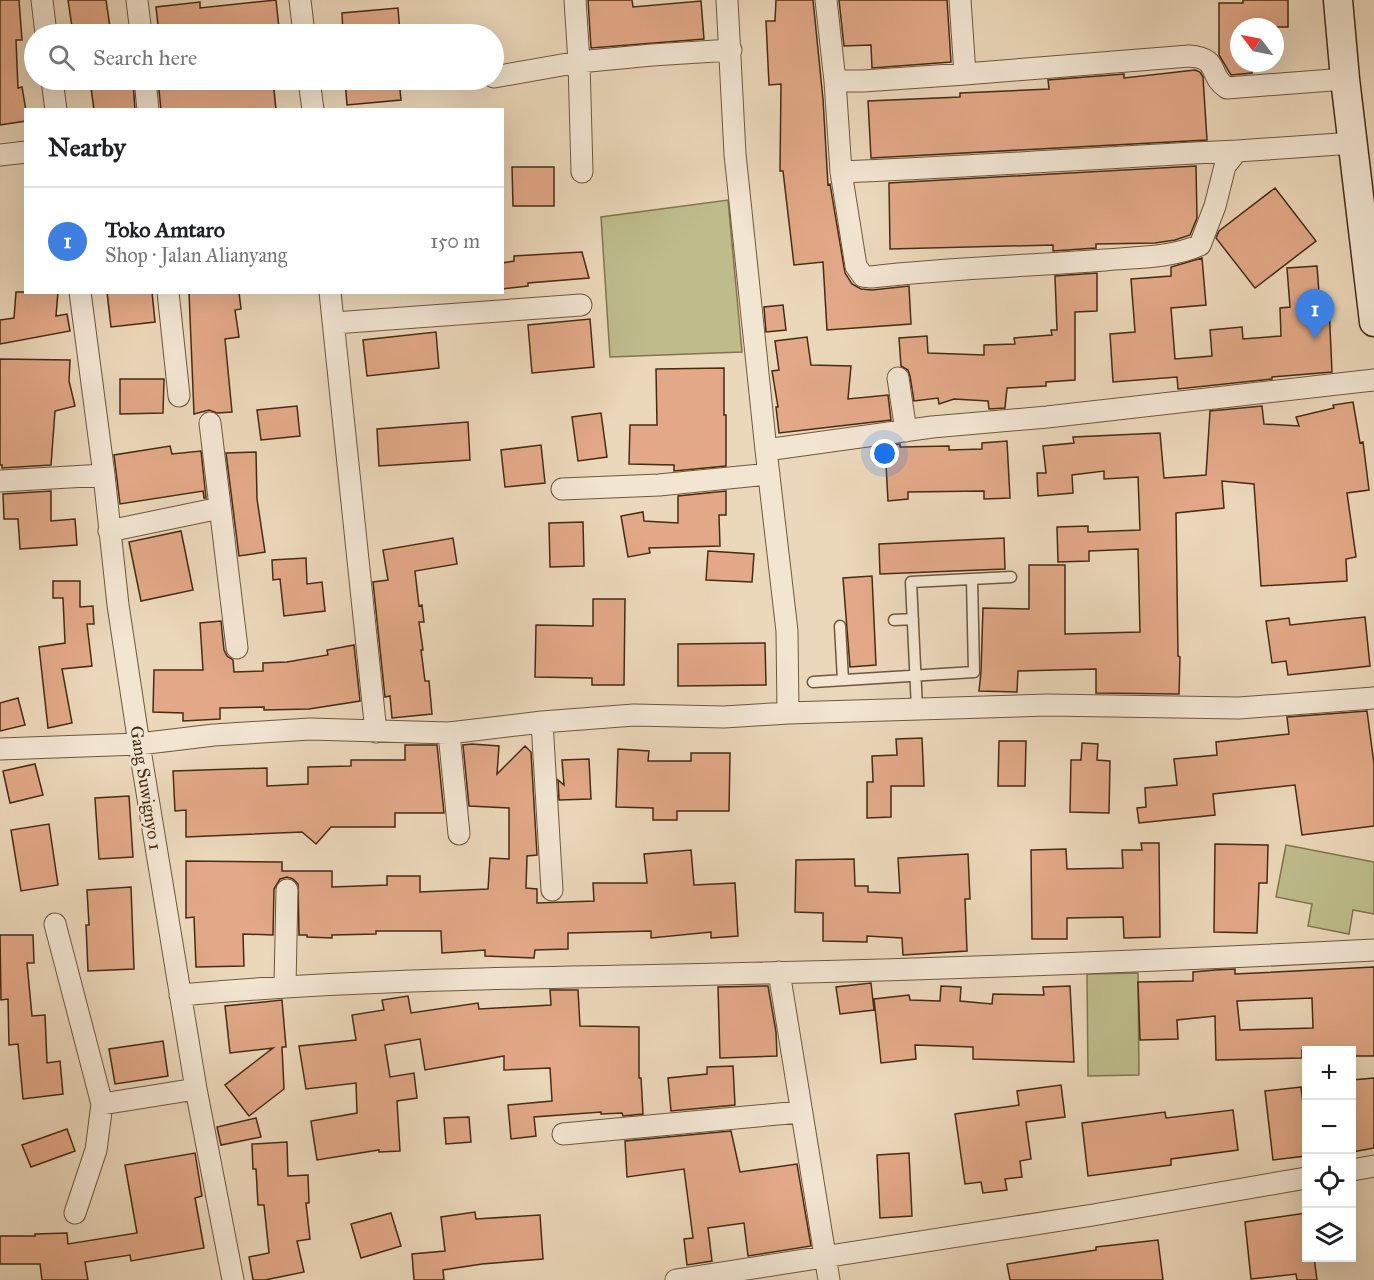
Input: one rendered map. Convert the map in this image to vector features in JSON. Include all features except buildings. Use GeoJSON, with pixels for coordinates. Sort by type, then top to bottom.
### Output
{"type":"FeatureCollection","features":[{"type":"Feature","properties":{"kind":"street"},"geometry":{"type":"LineString","coordinates":[[42,0],[45,24]]}},
{"type":"Feature","properties":{"kind":"street"},"geometry":{"type":"LineString","coordinates":[[137,0],[140,24]]}},
{"type":"Feature","properties":{"kind":"street"},"geometry":{"type":"LineString","coordinates":[[300,0],[303,24]]}},
{"type":"Feature","properties":{"kind":"street"},"geometry":{"type":"LineString","coordinates":[[575,0],[582,172]]}},
{"type":"Feature","properties":{"kind":"street"},"geometry":{"type":"LineString","coordinates":[[727,0],[735,154],[787,631],[788,713]]}},
{"type":"Feature","properties":{"kind":"street"},"geometry":{"type":"LineString","coordinates":[[826,0],[842,172],[856,266],[862,276],[1107,260],[1192,249],[1200,246],[1215,206],[1225,166],[1237,151]]}},
{"type":"Feature","properties":{"kind":"street"},"geometry":{"type":"LineString","coordinates":[[960,0],[965,74]]}},
{"type":"Feature","properties":{"kind":"street"},"geometry":{"type":"LineString","coordinates":[[1338,0],[1367,276],[1374,322]]}},
{"type":"Feature","properties":{"kind":"street"},"geometry":{"type":"LineString","coordinates":[[504,75],[579,62],[731,50]]}},
{"type":"Feature","properties":{"kind":"street"},"geometry":{"type":"LineString","coordinates":[[835,81],[965,74],[1189,56],[1202,57],[1208,61],[1220,83],[1227,88],[1345,78]]}},
{"type":"Feature","properties":{"kind":"street"},"geometry":{"type":"LineString","coordinates":[[53,90],[56,108]]}},
{"type":"Feature","properties":{"kind":"street"},"geometry":{"type":"LineString","coordinates":[[146,90],[148,108]]}},
{"type":"Feature","properties":{"kind":"street"},"geometry":{"type":"LineString","coordinates":[[310,90],[313,108]]}},
{"type":"Feature","properties":{"kind":"street"},"geometry":{"type":"LineString","coordinates":[[842,172],[965,167],[1354,143]]}},
{"type":"Feature","properties":{"kind":"street"},"geometry":{"type":"LineString","coordinates":[[0,155],[24,152]]}},
{"type":"Feature","properties":{"kind":"street","name":"Gang Suwignyo 1"},"geometry":{"type":"LineString","coordinates":[[80,294],[109,531],[139,744],[196,1089],[233,1280]]}},
{"type":"Feature","properties":{"kind":"street"},"geometry":{"type":"LineString","coordinates":[[168,294],[179,396]]}},
{"type":"Feature","properties":{"kind":"street"},"geometry":{"type":"LineString","coordinates":[[330,294],[376,732]]}},
{"type":"Feature","properties":{"kind":"street"},"geometry":{"type":"LineString","coordinates":[[334,324],[581,305]]}},
{"type":"Feature","properties":{"kind":"street"},"geometry":{"type":"LineString","coordinates":[[898,378],[906,431]]}},
{"type":"Feature","properties":{"kind":"street"},"geometry":{"type":"LineString","coordinates":[[766,450],[906,431],[1374,380]]}},
{"type":"Feature","properties":{"kind":"street"},"geometry":{"type":"LineString","coordinates":[[210,423],[237,648]]}},
{"type":"Feature","properties":{"kind":"street"},"geometry":{"type":"LineString","coordinates":[[562,489],[659,485],[769,474]]}},
{"type":"Feature","properties":{"kind":"street"},"geometry":{"type":"LineString","coordinates":[[0,481],[104,475]]}},
{"type":"Feature","properties":{"kind":"street"},"geometry":{"type":"LineString","coordinates":[[109,531],[220,508]]}},
{"type":"Feature","properties":{"kind":"street"},"geometry":{"type":"LineString","coordinates":[[0,749],[139,744],[214,735],[310,729],[449,733],[542,722],[634,715],[724,717],[1047,705],[1239,708],[1374,698]]}},
{"type":"Feature","properties":{"kind":"street"},"geometry":{"type":"LineString","coordinates":[[542,722],[552,890]]}},
{"type":"Feature","properties":{"kind":"street"},"geometry":{"type":"LineString","coordinates":[[449,733],[459,834]]}},
{"type":"Feature","properties":{"kind":"street"},"geometry":{"type":"LineString","coordinates":[[285,986],[288,890]]}},
{"type":"Feature","properties":{"kind":"street"},"geometry":{"type":"LineString","coordinates":[[55,924],[102,1104],[96,1150],[75,1213]]}},
{"type":"Feature","properties":{"kind":"street"},"geometry":{"type":"LineString","coordinates":[[180,995],[285,986],[384,984],[504,977],[1061,965],[1374,950]]}},
{"type":"Feature","properties":{"kind":"street"},"geometry":{"type":"LineString","coordinates":[[779,972],[829,1280]]}},
{"type":"Feature","properties":{"kind":"street"},"geometry":{"type":"LineString","coordinates":[[102,1104],[196,1089]]}},
{"type":"Feature","properties":{"kind":"street"},"geometry":{"type":"LineString","coordinates":[[563,1134],[800,1112]]}},
{"type":"Feature","properties":{"kind":"street"},"geometry":{"type":"LineString","coordinates":[[1356,1169],[1374,1166]]}},
{"type":"Feature","properties":{"kind":"street"},"geometry":{"type":"LineString","coordinates":[[676,1280],[1302,1179]]}},
{"type":"Feature","properties":{"kind":"lane"},"geometry":{"type":"LineString","coordinates":[[917,709],[911,582],[1011,576]]}},
{"type":"Feature","properties":{"kind":"lane"},"geometry":{"type":"LineString","coordinates":[[813,682],[974,672],[972,579]]}},
{"type":"Feature","properties":{"kind":"lane"},"geometry":{"type":"LineString","coordinates":[[894,620],[913,619]]}},
{"type":"Feature","properties":{"kind":"lane"},"geometry":{"type":"LineString","coordinates":[[840,626],[843,680]]}},
{"type":"Feature","properties":{"kind":"shaded area"},"geometry":{"type":"Polygon","coordinates":[[[728,200],[742,352],[610,357],[601,217],[728,200]]]}},
{"type":"Feature","properties":{"kind":"shaded area"},"geometry":{"type":"Polygon","coordinates":[[[1286,845],[1374,862],[1374,914],[1353,910],[1349,934],[1308,926],[1312,904],[1276,897],[1286,845]]]}},
{"type":"Feature","properties":{"kind":"shaded area"},"geometry":{"type":"Polygon","coordinates":[[[1138,973],[1139,1075],[1088,1076],[1087,974],[1138,973]]]}},
{"type":"Feature","properties":{"kind":"place","name":"Toko Amtaro"},"geometry":{"type":"Point","coordinates":[1315,339]}}]}
